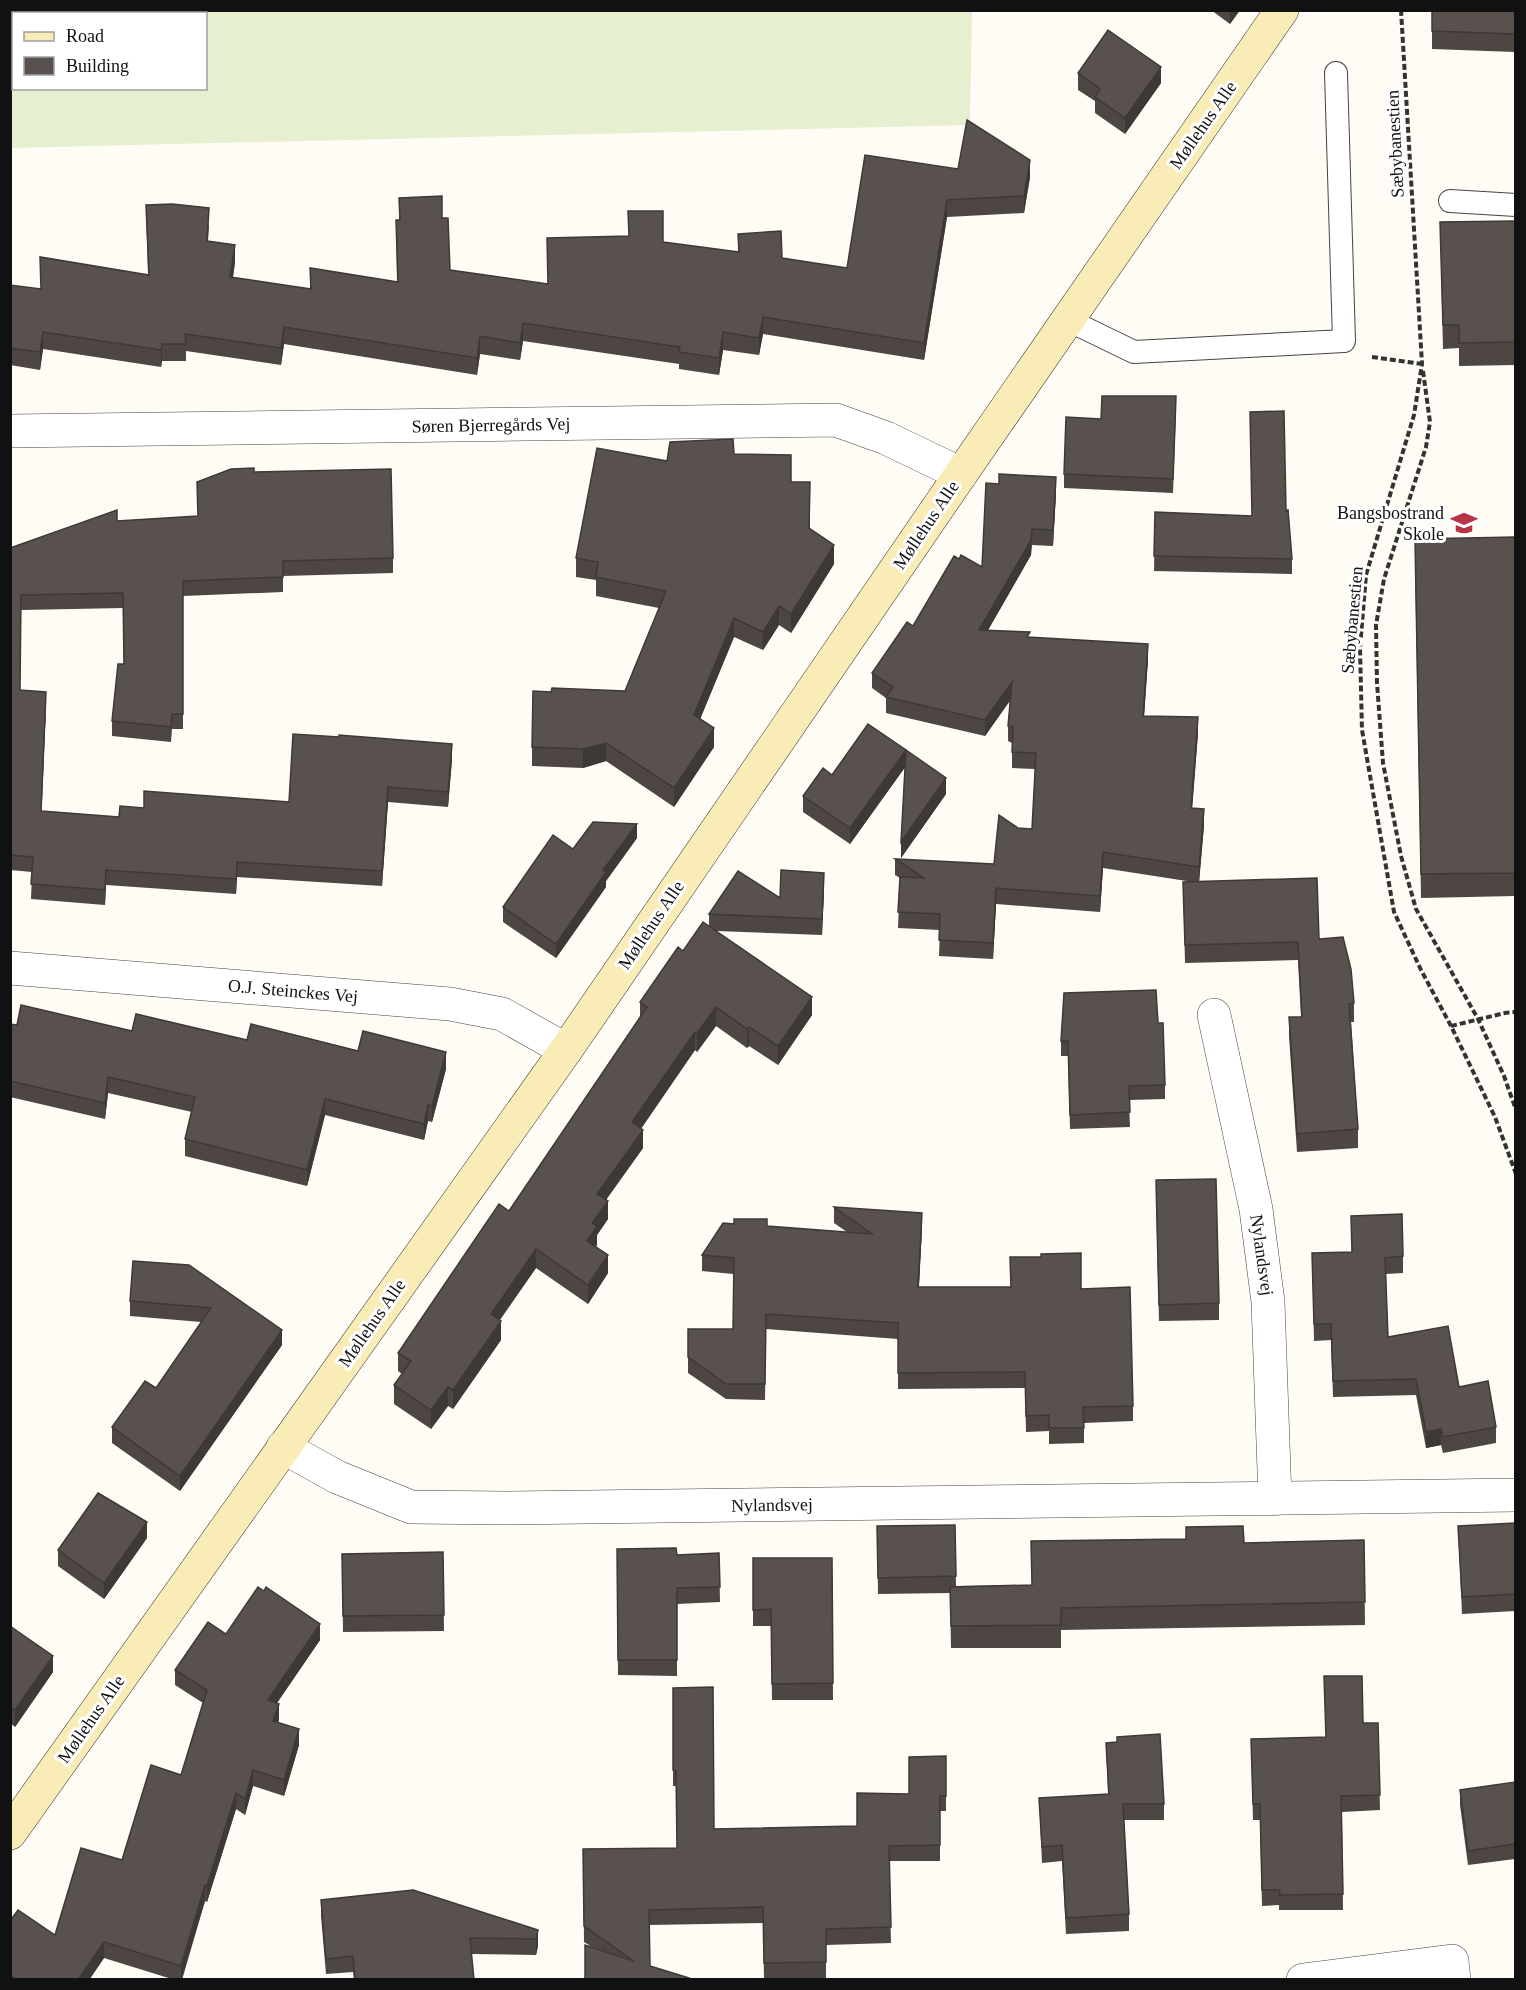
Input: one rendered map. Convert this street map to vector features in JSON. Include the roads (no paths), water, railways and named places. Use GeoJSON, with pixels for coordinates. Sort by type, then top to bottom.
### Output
{"type":"FeatureCollection","features":[{"type":"Feature","properties":{"kind":"street","name":"Møllehus Alle"},"geometry":{"type":"LineString","coordinates":[[10,1833],[566,1050],[1282,10]]}},
{"type":"Feature","properties":{"kind":"street","name":"Søren Bjerregårds Vej"},"geometry":{"type":"LineString","coordinates":[[10,431],[836,420],[886,438],[961,474]]}},
{"type":"Feature","properties":{"kind":"street","name":"O.J. Steinckes Vej"},"geometry":{"type":"LineString","coordinates":[[10,968],[450,1004],[502,1014],[566,1050]]}},
{"type":"Feature","properties":{"kind":"street","name":"Nylandsvej"},"geometry":{"type":"LineString","coordinates":[[1215,1015],[1256,1209],[1268,1302],[1275,1499]]}},
{"type":"Feature","properties":{"kind":"street","name":"Nylandsvej"},"geometry":{"type":"LineString","coordinates":[[283,1447],[337,1477],[411,1507],[505,1508],[1515,1495]]}},
{"type":"Feature","properties":{"kind":"street"},"geometry":{"type":"LineString","coordinates":[[1303,1980],[1452,1961],[1454,1980]]}},
{"type":"Feature","properties":{"kind":"lane"},"geometry":{"type":"LineString","coordinates":[[1068,320],[1134,352],[1344,341],[1336,73]]}},
{"type":"Feature","properties":{"kind":"lane"},"geometry":{"type":"LineString","coordinates":[[1450,201],[1515,205]]}},
{"type":"Feature","properties":{"kind":"place","name":"Bangsbostrand Skole"},"geometry":{"type":"Point","coordinates":[1464,523]}}]}
